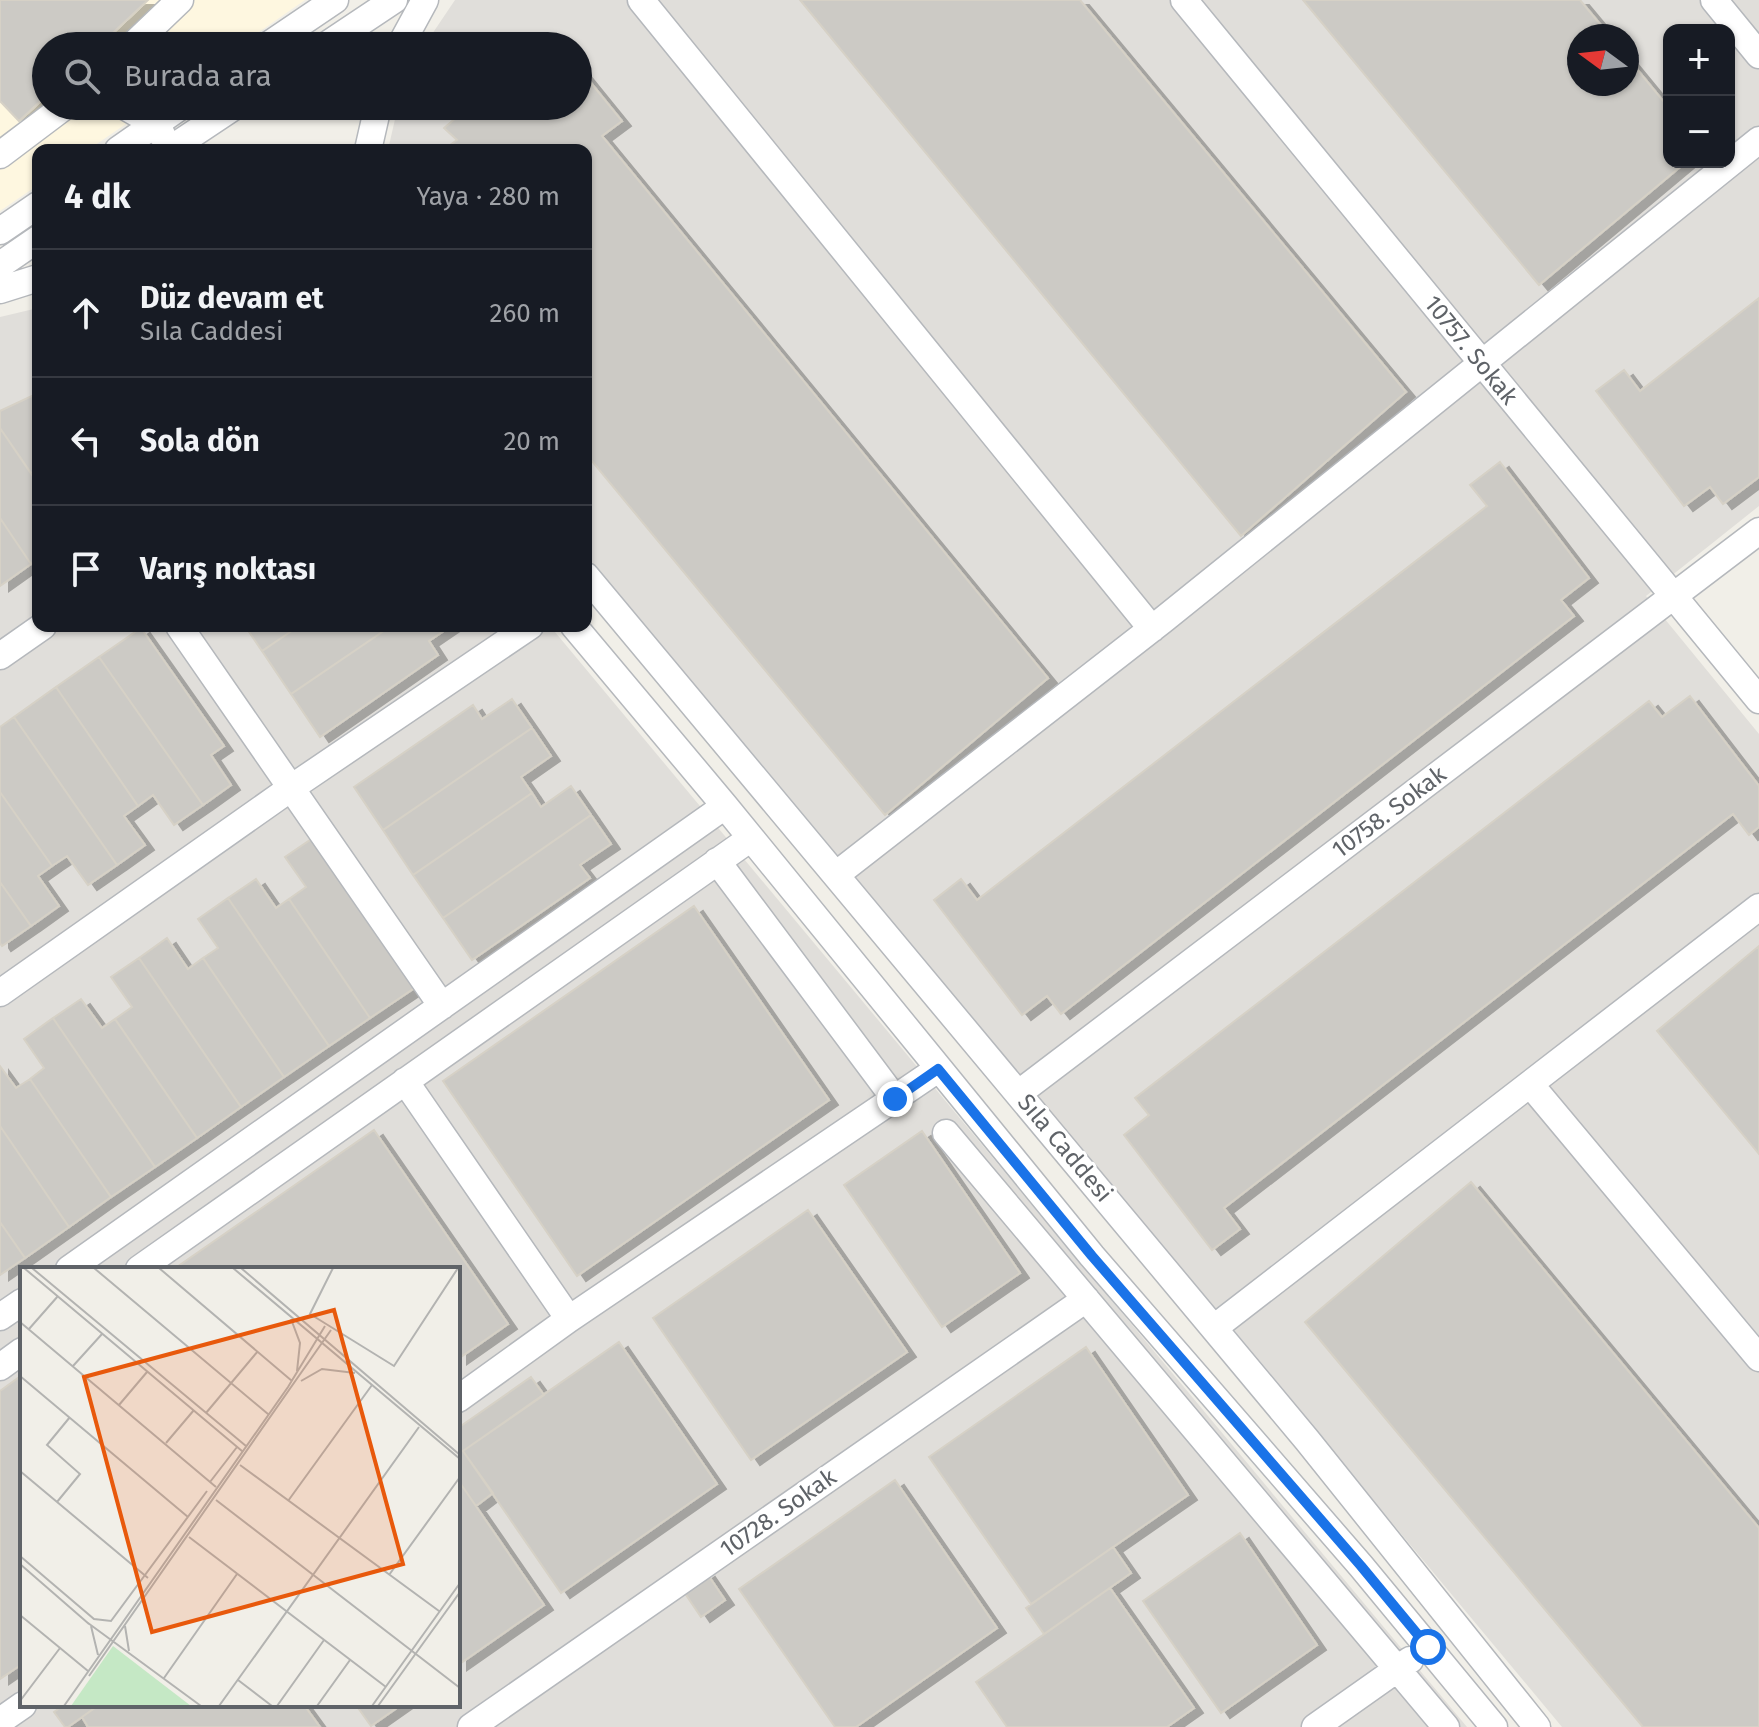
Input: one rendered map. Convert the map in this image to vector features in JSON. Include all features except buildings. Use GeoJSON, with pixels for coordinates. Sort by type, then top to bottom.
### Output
{"type":"FeatureCollection","features":[{"type":"Feature","properties":{"kind":"street"},"geometry":{"type":"LineString","coordinates":[[147,32],[180,0]]}},
{"type":"Feature","properties":{"kind":"street"},"geometry":{"type":"LineString","coordinates":[[288,32],[335,0]]}},
{"type":"Feature","properties":{"kind":"street"},"geometry":{"type":"LineString","coordinates":[[346,32],[394,0]]}},
{"type":"Feature","properties":{"kind":"street"},"geometry":{"type":"LineString","coordinates":[[408,32],[425,0]]}},
{"type":"Feature","properties":{"kind":"street"},"geometry":{"type":"LineString","coordinates":[[641,0],[1152,629]]}},
{"type":"Feature","properties":{"kind":"street","name":"10757. Sokak"},"geometry":{"type":"LineString","coordinates":[[1184,0],[1759,700]]}},
{"type":"Feature","properties":{"kind":"street"},"geometry":{"type":"LineString","coordinates":[[1714,0],[1759,55]]}},
{"type":"Feature","properties":{"kind":"street"},"geometry":{"type":"LineString","coordinates":[[0,155],[46,120]]}},
{"type":"Feature","properties":{"kind":"street"},"geometry":{"type":"LineString","coordinates":[[145,120],[168,144]]}},
{"type":"Feature","properties":{"kind":"street"},"geometry":{"type":"LineString","coordinates":[[126,144],[160,120]]}},
{"type":"Feature","properties":{"kind":"street"},"geometry":{"type":"LineString","coordinates":[[188,120],[206,140],[223,120]]}},
{"type":"Feature","properties":{"kind":"street"},"geometry":{"type":"LineString","coordinates":[[369,144],[375,120]]}},
{"type":"Feature","properties":{"kind":"street"},"geometry":{"type":"LineString","coordinates":[[837,874],[1152,629],[1759,140]]}},
{"type":"Feature","properties":{"kind":"street"},"geometry":{"type":"LineString","coordinates":[[0,231],[32,209]]}},
{"type":"Feature","properties":{"kind":"street"},"geometry":{"type":"LineString","coordinates":[[0,265],[32,243]]}},
{"type":"Feature","properties":{"kind":"street"},"geometry":{"type":"LineString","coordinates":[[0,290],[32,280]]}},
{"type":"Feature","properties":{"kind":"street","name":"10758. Sokak"},"geometry":{"type":"LineString","coordinates":[[1019,1093],[1759,531]]}},
{"type":"Feature","properties":{"kind":"street","name":"Sıla Caddesi"},"geometry":{"type":"LineString","coordinates":[[592,583],[1214,1328],[1537,1727]]}},
{"type":"Feature","properties":{"kind":"street"},"geometry":{"type":"LineString","coordinates":[[0,656],[34,632]]}},
{"type":"Feature","properties":{"kind":"street"},"geometry":{"type":"LineString","coordinates":[[183,632],[442,1006]]}},
{"type":"Feature","properties":{"kind":"street"},"geometry":{"type":"LineString","coordinates":[[0,993],[291,788],[521,632]]}},
{"type":"Feature","properties":{"kind":"street","name":"Sıla Caddesi"},"geometry":{"type":"LineString","coordinates":[[579,632],[1092,1256],[1361,1566],[1494,1727]]}},
{"type":"Feature","properties":{"kind":"street"},"geometry":{"type":"LineString","coordinates":[[72,1267],[725,806]]}},
{"type":"Feature","properties":{"kind":"street"},"geometry":{"type":"LineString","coordinates":[[142,1267],[751,838]]}},
{"type":"Feature","properties":{"kind":"street"},"geometry":{"type":"LineString","coordinates":[[717,861],[895,1099]]}},
{"type":"Feature","properties":{"kind":"street"},"geometry":{"type":"LineString","coordinates":[[1214,1328],[1759,907]]}},
{"type":"Feature","properties":{"kind":"street"},"geometry":{"type":"LineString","coordinates":[[460,1398],[569,1319],[938,1069]]}},
{"type":"Feature","properties":{"kind":"street"},"geometry":{"type":"LineString","coordinates":[[405,1081],[569,1319]]}},
{"type":"Feature","properties":{"kind":"street"},"geometry":{"type":"LineString","coordinates":[[1530,1084],[1759,1358]]}},
{"type":"Feature","properties":{"kind":"street"},"geometry":{"type":"LineString","coordinates":[[946,1133],[1446,1727]]}},
{"type":"Feature","properties":{"kind":"street","name":"10728. Sokak"},"geometry":{"type":"LineString","coordinates":[[471,1727],[1086,1299]]}},
{"type":"Feature","properties":{"kind":"street"},"geometry":{"type":"LineString","coordinates":[[0,1317],[20,1303]]}},
{"type":"Feature","properties":{"kind":"street"},"geometry":{"type":"LineString","coordinates":[[0,1367],[20,1352]]}},
{"type":"Feature","properties":{"kind":"street"},"geometry":{"type":"LineString","coordinates":[[1315,1727],[1428,1647]]}},
{"type":"Feature","properties":{"kind":"street"},"geometry":{"type":"LineString","coordinates":[[0,1721],[20,1707]]}},
{"type":"Feature","properties":{"kind":"shaded area"},"geometry":{"type":"Polygon","coordinates":[[[0,0],[305,0],[259,32],[32,32],[32,120],[132,120],[97,144],[32,144],[32,189],[0,211],[0,0]]]}},
{"type":"Feature","properties":{"kind":"shaded area"},"geometry":{"type":"Polygon","coordinates":[[[455,0],[1759,0],[1759,506],[1646,596],[1759,734],[1759,1727],[1562,1727],[592,562],[592,144],[389,144],[395,120],[592,120],[592,32],[433,32],[455,0]]]}},
{"type":"Feature","properties":{"kind":"shaded area"},"geometry":{"type":"Polygon","coordinates":[[[32,309],[32,632],[555,632],[1467,1727],[0,1727],[0,317],[32,309]]]}},
{"type":"Feature","properties":{"kind":"route"},"geometry":{"type":"LineString","coordinates":[[895,1099],[938,1069],[1092,1256],[1428,1647]]}}]}
